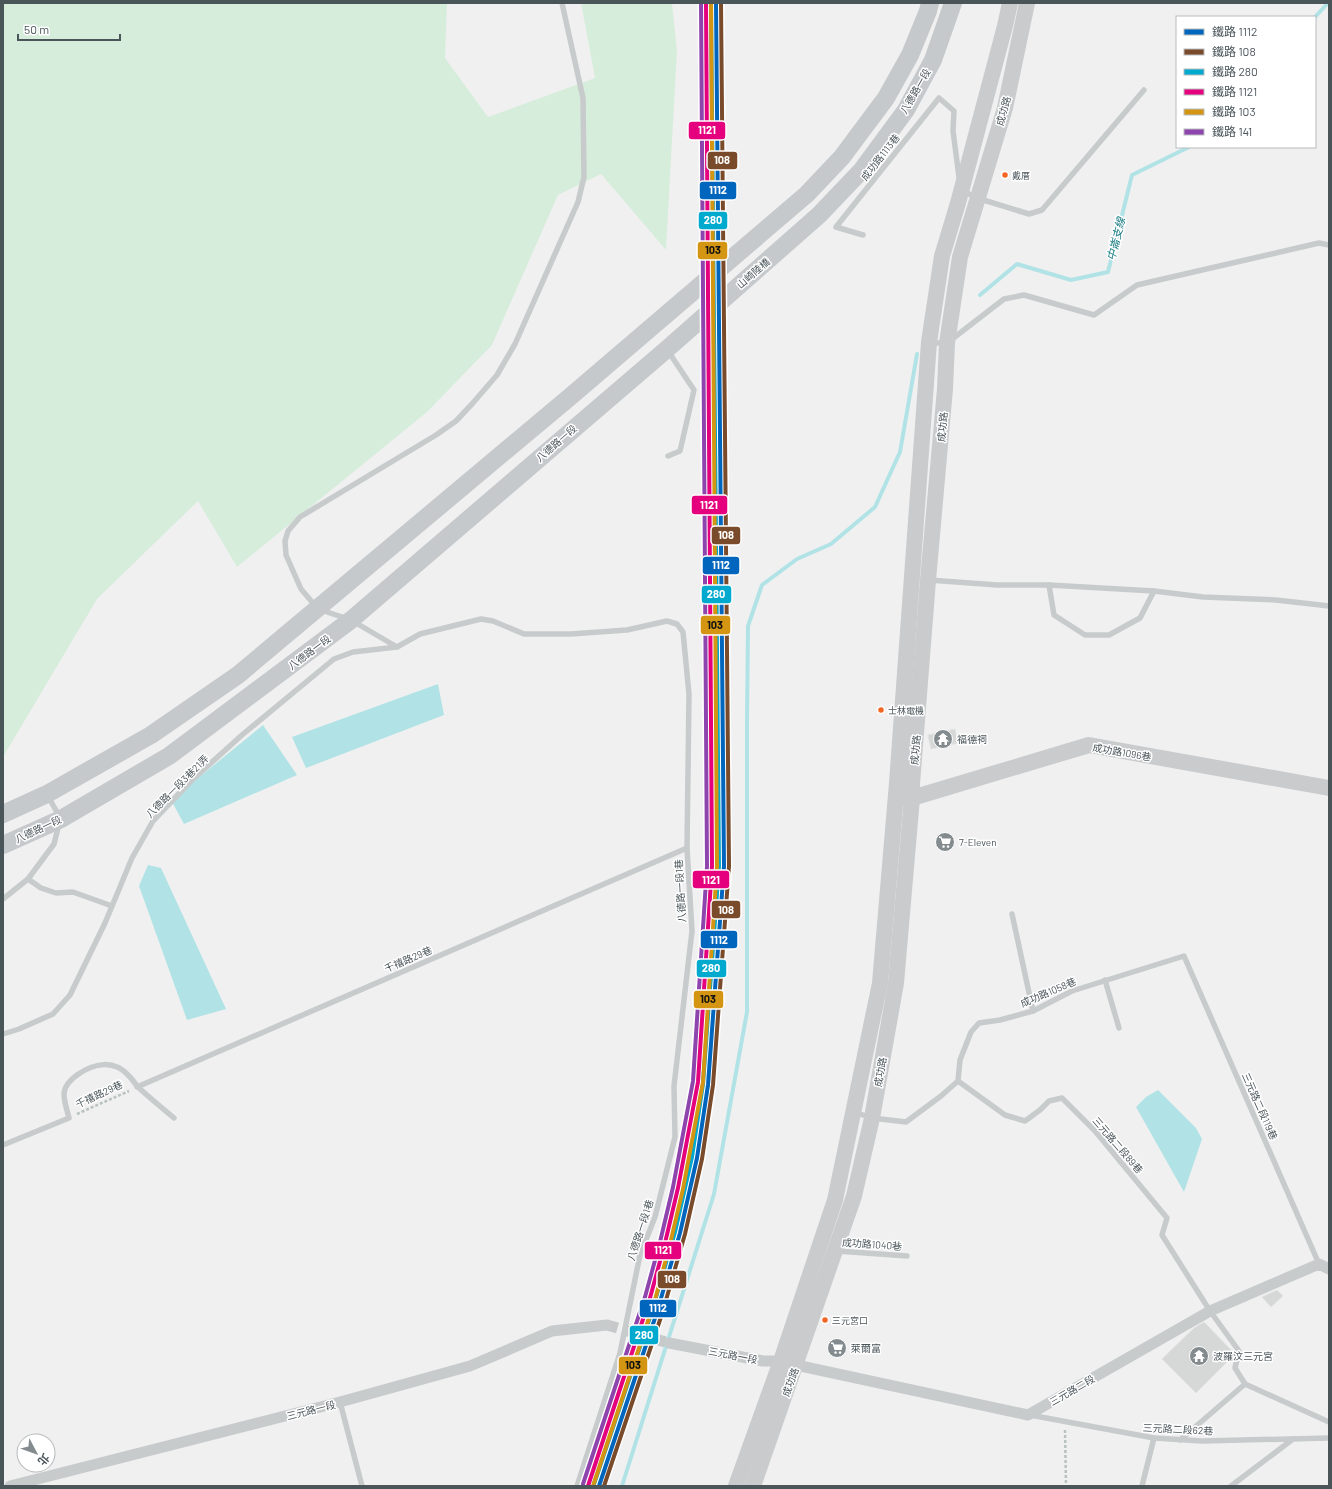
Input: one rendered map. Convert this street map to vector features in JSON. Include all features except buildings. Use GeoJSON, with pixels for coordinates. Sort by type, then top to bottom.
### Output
{"type":"FeatureCollection","features":[{"type":"Feature","properties":{"kind":"main road"},"geometry":{"type":"LineString","coordinates":[[3,814],[47,794],[151,735],[232,679],[318,610],[807,194],[842,157],[886,98],[910,55],[930,3]]}},
{"type":"Feature","properties":{"kind":"main road","name":"八德路一段"},"geometry":{"type":"LineString","coordinates":[[861,171],[906,110],[933,60],[953,3]]}},
{"type":"Feature","properties":{"kind":"main road","name":"山崎陸橋"},"geometry":{"type":"LineString","coordinates":[[585,418],[667,349],[819,214],[861,171]]}},
{"type":"Feature","properties":{"kind":"main road","name":"八德路一段"},"geometry":{"type":"LineString","coordinates":[[3,845],[60,819],[169,756],[351,620],[585,418]]}},
{"type":"Feature","properties":{"kind":"street","name":"成功路"},"geometry":{"type":"LineString","coordinates":[[736,1486],[835,1250],[854,1196],[872,1118],[896,983],[912,798],[929,342],[942,256],[961,190],[1010,3]]}},
{"type":"Feature","properties":{"kind":"street","name":"成功路"},"geometry":{"type":"LineString","coordinates":[[753,1486],[835,1200],[880,983],[896,799],[920,579],[945,389],[947,343],[960,256],[976,198],[1005,108],[1027,3]]}},
{"type":"Feature","properties":{"kind":"street","name":"成功路1096巷"},"geometry":{"type":"LineString","coordinates":[[896,799],[912,798],[1089,745],[1329,788]]}},
{"type":"Feature","properties":{"kind":"street","name":"三元路二段"},"geometry":{"type":"LineString","coordinates":[[1028,1415],[1210,1311],[1324,1267]]}},
{"type":"Feature","properties":{"kind":"street","name":"三元路一段"},"geometry":{"type":"LineString","coordinates":[[10,1486],[340,1402],[470,1366],[552,1331],[607,1325]]}},
{"type":"Feature","properties":{"kind":"street","name":"三元路一段"},"geometry":{"type":"LineString","coordinates":[[669,1343],[763,1361],[788,1363]]}},
{"type":"Feature","properties":{"kind":"street"},"geometry":{"type":"LineString","coordinates":[[788,1363],[1028,1415]]}},
{"type":"Feature","properties":{"kind":"lane"},"geometry":{"type":"LineString","coordinates":[[397,647],[351,620],[318,610],[301,589],[286,555],[285,542],[288,531],[300,517],[456,421],[497,375],[515,344],[578,202],[584,177],[583,98],[562,3]]}},
{"type":"Feature","properties":{"kind":"lane"},"geometry":{"type":"LineString","coordinates":[[961,190],[976,198],[1029,214],[1042,210],[1144,90]]}},
{"type":"Feature","properties":{"kind":"lane","name":"成功路1113巷"},"geometry":{"type":"LineString","coordinates":[[863,235],[836,227],[939,98],[954,111],[953,131],[961,190]]}},
{"type":"Feature","properties":{"kind":"lane"},"geometry":{"type":"LineString","coordinates":[[929,342],[947,343],[1004,299],[1024,294],[1094,315],[1137,285],[1319,243],[1329,245]]}},
{"type":"Feature","properties":{"kind":"lane"},"geometry":{"type":"LineString","coordinates":[[667,349],[694,390],[680,451],[668,456]]}},
{"type":"Feature","properties":{"kind":"lane"},"geometry":{"type":"LineString","coordinates":[[920,579],[997,585],[1049,585],[1154,591],[1203,597],[1276,600],[1329,606]]}},
{"type":"Feature","properties":{"kind":"lane"},"geometry":{"type":"LineString","coordinates":[[1049,585],[1054,615],[1085,636],[1109,635],[1140,618],[1154,591]]}},
{"type":"Feature","properties":{"kind":"lane","name":"八德路一段1巷"},"geometry":{"type":"LineString","coordinates":[[397,647],[420,634],[481,619],[493,621],[524,634],[571,634],[626,630],[667,621],[677,624],[683,632],[690,694],[687,848],[692,931],[674,1086],[675,1137],[655,1218],[640,1254],[620,1353],[577,1486]]}},
{"type":"Feature","properties":{"kind":"lane","name":"八德路一段3巷21弄"},"geometry":{"type":"LineString","coordinates":[[3,1034],[19,1029],[52,1014],[70,995],[105,923],[132,858],[153,821],[191,781],[242,735],[334,659],[353,652],[397,647]]}},
{"type":"Feature","properties":{"kind":"lane"},"geometry":{"type":"LineString","coordinates":[[3,899],[28,879],[54,844],[60,819],[47,794]]}},
{"type":"Feature","properties":{"kind":"lane","name":"千禧路29巷"},"geometry":{"type":"LineString","coordinates":[[3,1145],[69,1118],[64,1098],[64,1089],[68,1081],[87,1070],[104,1063],[120,1068],[129,1076],[137,1087],[687,848]]}},
{"type":"Feature","properties":{"kind":"lane"},"geometry":{"type":"LineString","coordinates":[[28,879],[41,888],[56,893],[73,892],[112,906]]}},
{"type":"Feature","properties":{"kind":"lane"},"geometry":{"type":"LineString","coordinates":[[1012,914],[1033,1011]]}},
{"type":"Feature","properties":{"kind":"lane","name":"成功路1058巷"},"geometry":{"type":"LineString","coordinates":[[958,1081],[960,1060],[971,1032],[979,1023],[1000,1020],[1033,1011],[1072,991],[1184,956]]}},
{"type":"Feature","properties":{"kind":"lane","name":"三元路二段119巷"},"geometry":{"type":"LineString","coordinates":[[1184,956],[1324,1267]]}},
{"type":"Feature","properties":{"kind":"lane"},"geometry":{"type":"LineString","coordinates":[[1105,980],[1119,1028]]}},
{"type":"Feature","properties":{"kind":"lane"},"geometry":{"type":"LineString","coordinates":[[854,1112],[872,1118],[906,1122],[941,1096],[958,1081]]}},
{"type":"Feature","properties":{"kind":"lane","name":"三元路二段89巷"},"geometry":{"type":"LineString","coordinates":[[958,1081],[1005,1115],[1025,1120],[1040,1110],[1049,1101],[1062,1098],[1095,1131],[1167,1218],[1162,1235],[1210,1311]]}},
{"type":"Feature","properties":{"kind":"lane"},"geometry":{"type":"LineString","coordinates":[[137,1087],[174,1118]]}},
{"type":"Feature","properties":{"kind":"lane","name":"成功路1040巷"},"geometry":{"type":"LineString","coordinates":[[835,1250],[907,1256]]}},
{"type":"Feature","properties":{"kind":"lane"},"geometry":{"type":"LineString","coordinates":[[1210,1311],[1239,1352],[1235,1368],[1245,1384],[1329,1422]]}},
{"type":"Feature","properties":{"kind":"lane"},"geometry":{"type":"LineString","coordinates":[[1180,1440],[1245,1384]]}},
{"type":"Feature","properties":{"kind":"lane"},"geometry":{"type":"LineString","coordinates":[[340,1402],[362,1486]]}},
{"type":"Feature","properties":{"kind":"lane","name":"三元路二段62巷"},"geometry":{"type":"LineString","coordinates":[[1028,1415],[1154,1438],[1180,1440],[1329,1438]]}},
{"type":"Feature","properties":{"kind":"lane"},"geometry":{"type":"LineString","coordinates":[[1142,1486],[1154,1438]]}},
{"type":"Feature","properties":{"kind":"lane"},"geometry":{"type":"LineString","coordinates":[[1231,1486],[1293,1439]]}},
{"type":"Feature","properties":{"kind":"path","name":"千禧路29巷"},"geometry":{"type":"LineString","coordinates":[[69,1118],[137,1087]]}},
{"type":"Feature","properties":{"kind":"path"},"geometry":{"type":"LineString","coordinates":[[1065,1422],[1066,1486]]}},
{"type":"Feature","properties":{"kind":"green space"},"geometry":{"type":"Polygon","coordinates":[[[3,3],[447,3],[445,58],[488,117],[595,78],[581,3],[672,3],[677,51],[666,250],[601,174],[558,195],[492,345],[427,412],[237,567],[198,501],[97,599],[3,757],[3,3]]]}},
{"type":"Feature","properties":{"kind":"water"},"geometry":{"type":"Polygon","coordinates":[[[438,684],[444,715],[306,768],[292,737],[438,684]]]}},
{"type":"Feature","properties":{"kind":"water"},"geometry":{"type":"Polygon","coordinates":[[[263,725],[297,775],[184,824],[171,800],[263,725]]]}},
{"type":"Feature","properties":{"kind":"water"},"geometry":{"type":"Polygon","coordinates":[[[148,865],[161,868],[226,1009],[187,1020],[139,886],[148,865]]]}},
{"type":"Feature","properties":{"kind":"water"},"geometry":{"type":"Polygon","coordinates":[[[1158,1090],[1196,1128],[1202,1139],[1184,1192],[1136,1107],[1146,1097],[1158,1090]]]}},
{"type":"Feature","properties":{"kind":"waterway","name":"中崙支線"},"geometry":{"type":"LineString","coordinates":[[1316,16],[1328,3]]}},
{"type":"Feature","properties":{"kind":"waterway","name":"中崙支線"},"geometry":{"type":"LineString","coordinates":[[980,295],[1017,264],[1071,280],[1108,272],[1132,175],[1187,148]]}},
{"type":"Feature","properties":{"kind":"waterway"},"geometry":{"type":"LineString","coordinates":[[622,1486],[714,1194],[747,1012],[748,626],[762,585],[797,559],[831,544],[875,507],[900,452],[917,354]]}},
{"type":"Feature","properties":{"kind":"tunnel"},"geometry":{"type":"LineString","coordinates":[[607,1325],[669,1343]]}},
{"type":"Feature","properties":{"kind":"rail line","name":"141"},"geometry":{"type":"LineString","coordinates":[[583,1484],[645,1297],[673,1187],[693,1081],[707,866],[701,3]]}},
{"type":"Feature","properties":{"kind":"rail line","name":"1121"},"geometry":{"type":"LineString","coordinates":[[588,1486],[650,1298],[665,1243],[678,1188],[698,1082],[712,866],[706,3]]}},
{"type":"Feature","properties":{"kind":"rail line","name":"280"},"geometry":{"type":"LineString","coordinates":[[594,1484],[652,1311],[675,1232],[692,1157],[703,1084],[719,866],[711,3]]}},
{"type":"Feature","properties":{"kind":"rail line","name":"103"},"geometry":{"type":"LineString","coordinates":[[593,1486],[655,1300],[683,1189],[703,1082],[717,866],[711,3]]}},
{"type":"Feature","properties":{"kind":"rail line","name":"1112"},"geometry":{"type":"LineString","coordinates":[[599,1486],[657,1312],[680,1233],[697,1158],[708,1085],[724,866],[716,3]]}},
{"type":"Feature","properties":{"kind":"rail line","name":"108"},"geometry":{"type":"LineString","coordinates":[[604,1486],[662,1314],[685,1234],[702,1159],[713,1085],[729,866],[721,3]]}},
{"type":"Feature","properties":{"kind":"place","name":"戴厝"},"geometry":{"type":"Point","coordinates":[1005,175]}},
{"type":"Feature","properties":{"kind":"place","name":"士林電機"},"geometry":{"type":"Point","coordinates":[881,710]}},
{"type":"Feature","properties":{"kind":"place","name":"福德祠"},"geometry":{"type":"Point","coordinates":[943,739]}},
{"type":"Feature","properties":{"kind":"place","name":"7-Eleven"},"geometry":{"type":"Point","coordinates":[945,842]}},
{"type":"Feature","properties":{"kind":"place","name":"三元宮口"},"geometry":{"type":"Point","coordinates":[825,1320]}},
{"type":"Feature","properties":{"kind":"place","name":"萊爾富"},"geometry":{"type":"Point","coordinates":[837,1348]}},
{"type":"Feature","properties":{"kind":"place","name":"波羅汶三元宮"},"geometry":{"type":"Point","coordinates":[1199,1356]}}]}
